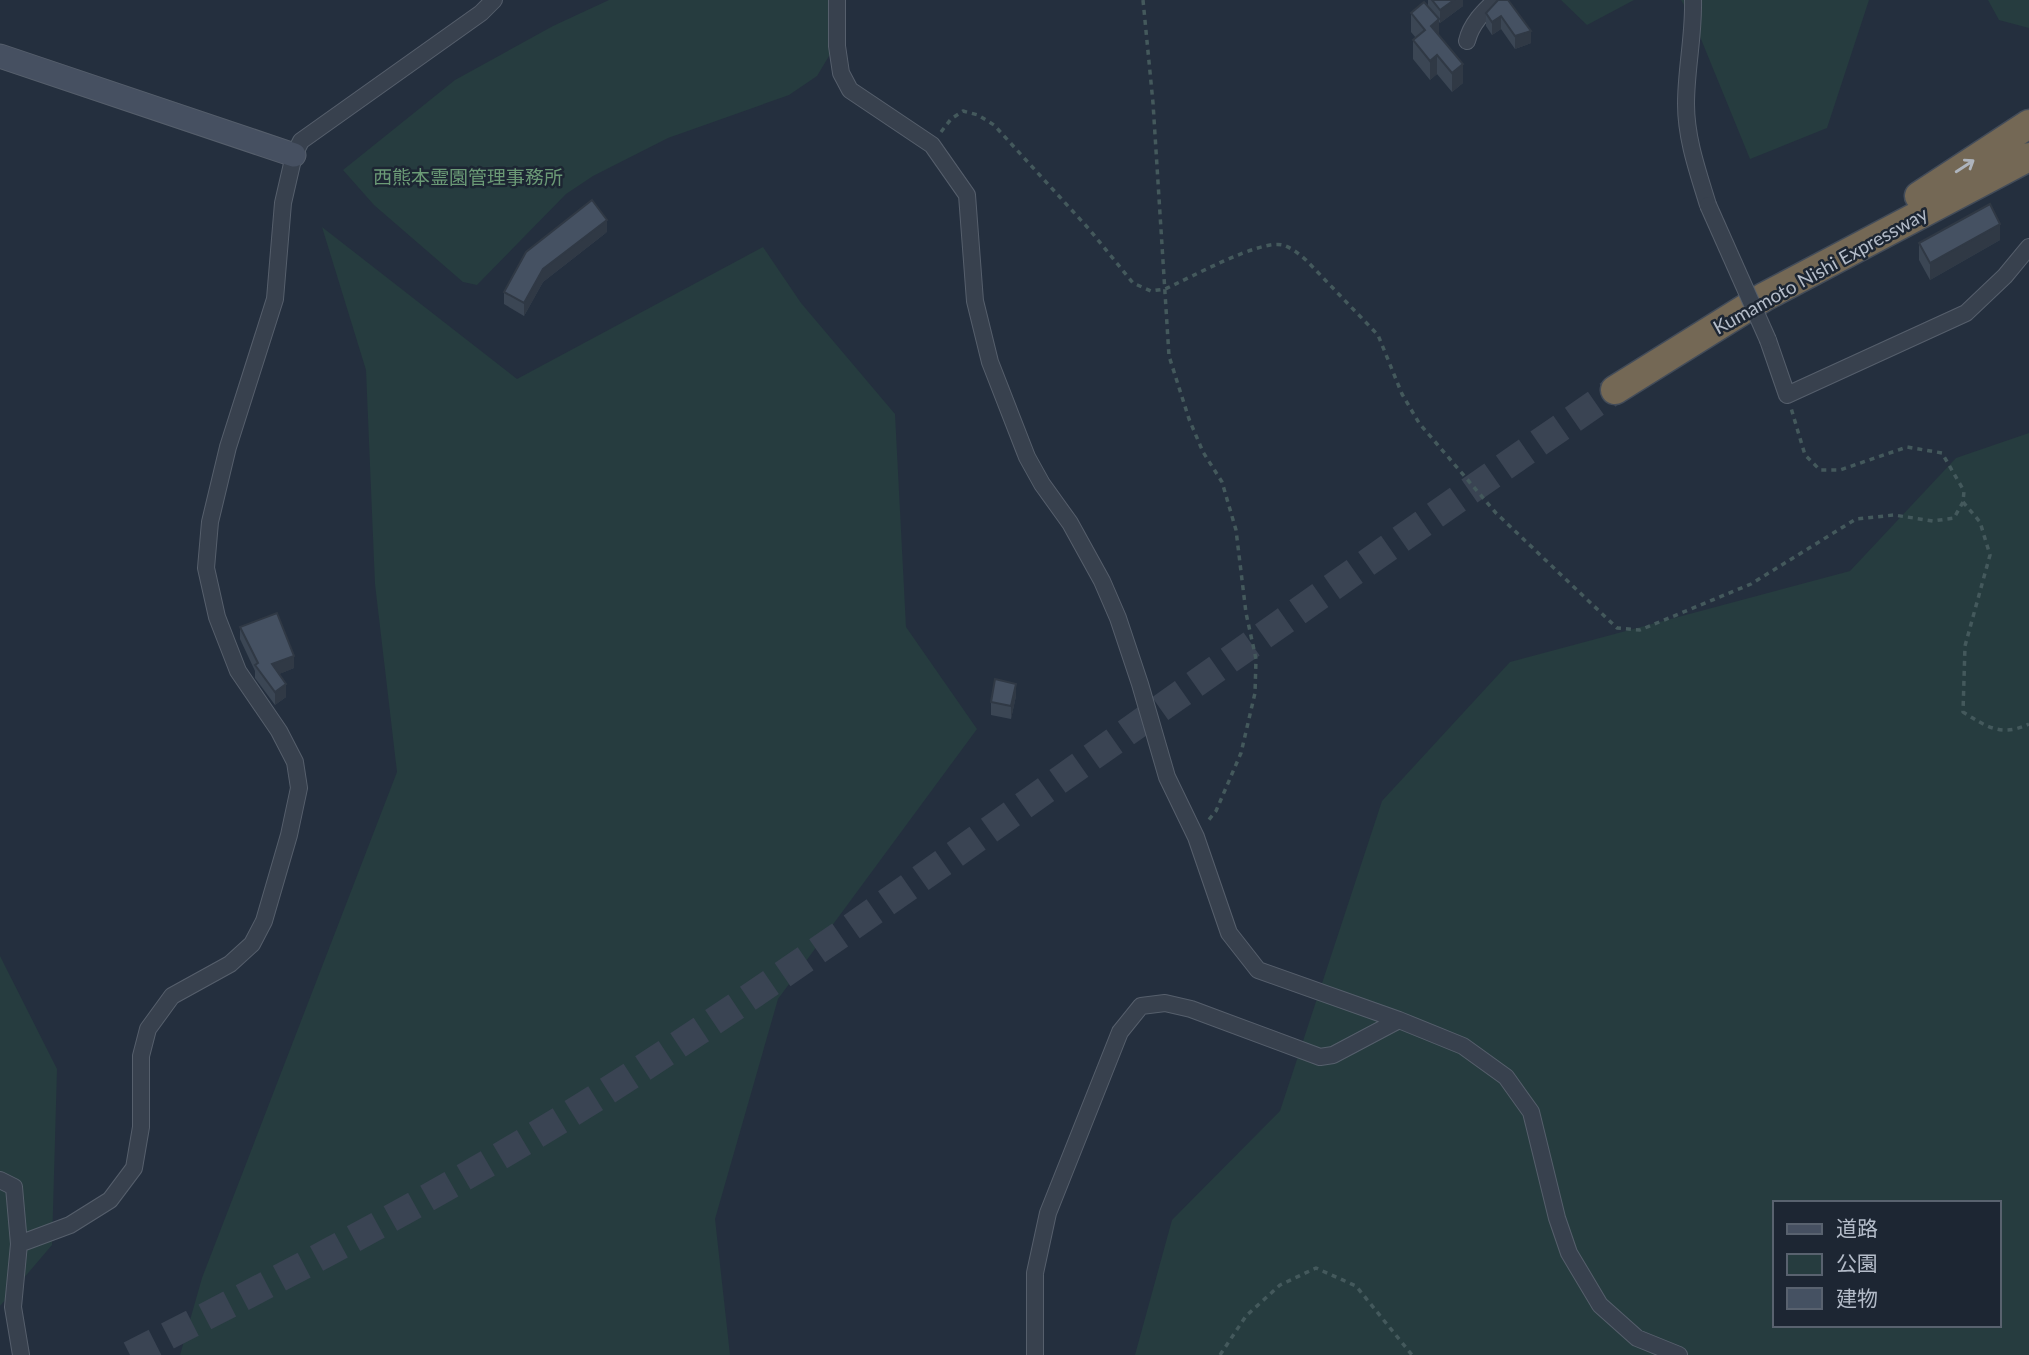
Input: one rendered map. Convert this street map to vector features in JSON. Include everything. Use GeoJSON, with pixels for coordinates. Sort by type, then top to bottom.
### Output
{"type":"FeatureCollection","features":[{"type":"Feature","properties":{"kind":"highway"},"geometry":{"type":"LineString","coordinates":[[1764,298],[2029,124]]}},
{"type":"Feature","properties":{"kind":"highway","name":"Kumamoto Nishi Expressway"},"geometry":{"type":"LineString","coordinates":[[1615,390],[1764,298],[2029,157]]}},
{"type":"Feature","properties":{"kind":"highway"},"geometry":{"type":"LineString","coordinates":[[1764,298],[2029,174]]}},
{"type":"Feature","properties":{"kind":"street"},"geometry":{"type":"LineString","coordinates":[[19,1244],[70,1225],[110,1200],[134,1168],[142,1127],[141,1056],[148,1029],[172,996],[230,964],[252,944],[264,921],[289,835],[299,788],[295,762],[279,731],[238,671],[217,617],[206,568],[210,522],[228,447],[275,299],[283,203],[294,155],[301,141],[452,35],[494,0]]}},
{"type":"Feature","properties":{"kind":"street"},"geometry":{"type":"LineString","coordinates":[[837,0],[837,46],[841,73],[850,90],[932,145],[967,195],[975,301],[990,362],[1037,475],[1070,523],[1102,580],[1118,618],[1167,777],[1196,837],[1229,933],[1258,970],[1399,1020],[1463,1046],[1506,1077],[1531,1112],[1557,1219],[1569,1253],[1600,1305],[1637,1338],[1679,1355]]}},
{"type":"Feature","properties":{"kind":"street"},"geometry":{"type":"LineString","coordinates":[[1467,41],[1470,30],[1496,0]]}},
{"type":"Feature","properties":{"kind":"street"},"geometry":{"type":"LineString","coordinates":[[1693,0],[1694,22],[1686,104],[1691,148],[1708,205],[1768,340],[1787,395],[1966,313],[2005,276],[2029,247]]}},
{"type":"Feature","properties":{"kind":"street"},"geometry":{"type":"LineString","coordinates":[[0,57],[294,155]]}},
{"type":"Feature","properties":{"kind":"street"},"geometry":{"type":"LineString","coordinates":[[1035,1355],[1035,1273],[1048,1213],[1120,1032],[1141,1006],[1165,1003],[1191,1009],[1320,1057],[1333,1055],[1399,1020]]}},
{"type":"Feature","properties":{"kind":"street"},"geometry":{"type":"LineString","coordinates":[[0,1180],[14,1187],[19,1244],[13,1307],[21,1355]]}},
{"type":"Feature","properties":{"kind":"path"},"geometry":{"type":"LineString","coordinates":[[1143,0],[1153,103],[1169,356],[1189,419],[1203,452],[1223,482],[1236,530],[1246,613],[1256,659],[1255,693],[1241,753],[1216,811],[1196,837]]}},
{"type":"Feature","properties":{"kind":"path"},"geometry":{"type":"LineString","coordinates":[[932,145],[951,119],[963,111],[978,115],[994,125],[1089,229],[1133,283],[1151,291],[1165,289],[1259,246],[1282,244],[1294,250],[1377,335],[1402,394],[1419,423],[1496,513],[1617,628],[1627,631],[1640,630],[1751,584],[1856,519],[1894,515],[1933,521],[1954,518],[1963,502],[1964,491],[1942,453],[1907,447],[1840,470],[1820,470],[1805,455],[1787,395]]}},
{"type":"Feature","properties":{"kind":"path"},"geometry":{"type":"LineString","coordinates":[[1963,502],[1980,522],[1990,555],[1965,646],[1963,712],[1982,724],[2005,732],[2029,724]]}},
{"type":"Feature","properties":{"kind":"path"},"geometry":{"type":"LineString","coordinates":[[1220,1355],[1246,1316],[1280,1285],[1316,1268],[1356,1286],[1412,1355]]}},
{"type":"Feature","properties":{"kind":"green space","name":"西熊本霊園管理事務所"},"geometry":{"type":"Polygon","coordinates":[[[609,0],[832,0],[832,51],[817,76],[789,95],[668,138],[593,176],[566,194],[477,285],[463,282],[374,205],[343,170],[455,80],[553,26],[609,0]]]}},
{"type":"Feature","properties":{"kind":"green space"},"geometry":{"type":"Polygon","coordinates":[[[1561,0],[1634,0],[1587,25],[1561,0]]]}},
{"type":"Feature","properties":{"kind":"green space"},"geometry":{"type":"Polygon","coordinates":[[[1681,0],[1869,0],[1827,128],[1750,159],[1694,22],[1681,0]]]}},
{"type":"Feature","properties":{"kind":"green space"},"geometry":{"type":"Polygon","coordinates":[[[1988,0],[2029,0],[2029,28],[1999,20],[1988,0]]]}},
{"type":"Feature","properties":{"kind":"green space"},"geometry":{"type":"Polygon","coordinates":[[[322,227],[517,379],[763,247],[801,303],[895,414],[906,627],[977,729],[778,999],[715,1219],[730,1355],[180,1355],[202,1278],[397,772],[375,584],[366,370],[322,227]]]}},
{"type":"Feature","properties":{"kind":"green space"},"geometry":{"type":"Polygon","coordinates":[[[2029,433],[2029,1355],[1135,1355],[1172,1220],[1280,1111],[1382,801],[1510,662],[1850,571],[1956,458],[2029,433]]]}},
{"type":"Feature","properties":{"kind":"green space"},"geometry":{"type":"Polygon","coordinates":[[[0,956],[57,1069],[52,1245],[0,1306],[0,956]]]}},
{"type":"Feature","properties":{"kind":"building"},"geometry":{"type":"Polygon","coordinates":[[[1432,0],[1454,0],[1440,10],[1432,0]]]}},
{"type":"Feature","properties":{"kind":"building"},"geometry":{"type":"Polygon","coordinates":[[[1498,0],[1508,0],[1531,31],[1515,36],[1501,16],[1492,22],[1486,13],[1498,0]]]}},
{"type":"Feature","properties":{"kind":"building"},"geometry":{"type":"Polygon","coordinates":[[[1424,2],[1439,19],[1431,26],[1463,64],[1452,73],[1437,55],[1430,61],[1413,40],[1425,30],[1411,13],[1424,2]]]}},
{"type":"Feature","properties":{"kind":"building"},"geometry":{"type":"Polygon","coordinates":[[[592,200],[607,220],[543,269],[524,303],[504,292],[526,252],[592,200]]]}},
{"type":"Feature","properties":{"kind":"building"},"geometry":{"type":"Polygon","coordinates":[[[1990,204],[2000,224],[1930,263],[1919,243],[1990,204]]]}},
{"type":"Feature","properties":{"kind":"building"},"geometry":{"type":"Polygon","coordinates":[[[277,613],[294,656],[272,664],[286,684],[275,692],[255,665],[258,663],[240,627],[277,613]]]}},
{"type":"Feature","properties":{"kind":"building"},"geometry":{"type":"Polygon","coordinates":[[[995,679],[1016,684],[1011,706],[991,702],[995,679]]]}},
{"type":"Feature","properties":{"kind":"tunnel"},"geometry":{"type":"LineString","coordinates":[[130,1355],[386,1221],[512,1149],[635,1073],[857,923],[1615,390]]}}]}
